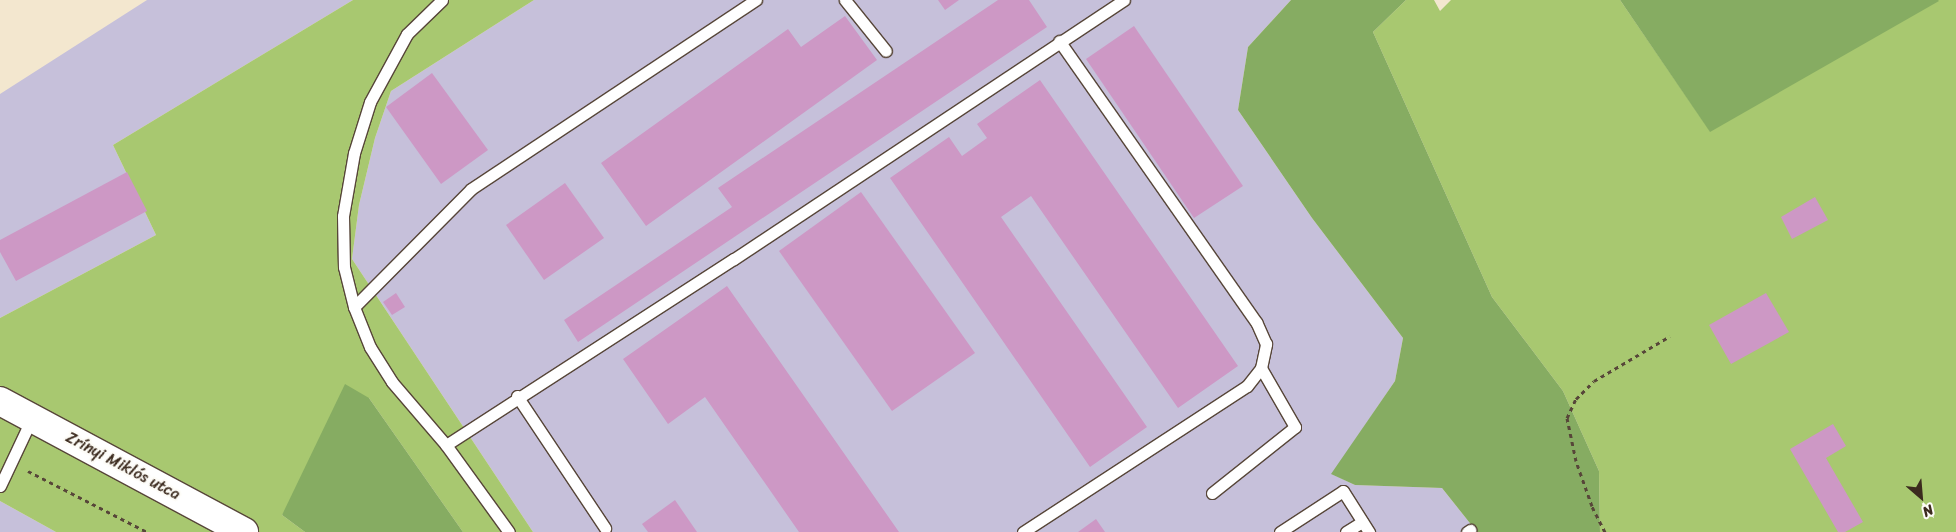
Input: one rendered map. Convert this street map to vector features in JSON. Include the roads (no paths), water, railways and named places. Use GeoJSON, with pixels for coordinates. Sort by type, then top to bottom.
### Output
{"type":"FeatureCollection","features":[{"type":"Feature","properties":{"kind":"main road","name":"Zrínyi Miklós utca"},"geometry":{"type":"LineString","coordinates":[[0,401],[244,532]]}},
{"type":"Feature","properties":{"kind":"lane"},"geometry":{"type":"LineString","coordinates":[[442,0],[407,34],[385,69],[370,102],[354,153],[343,216],[344,267],[354,307],[370,347],[392,382],[446,445],[509,532]]}},
{"type":"Feature","properties":{"kind":"lane"},"geometry":{"type":"LineString","coordinates":[[354,307],[471,189],[756,0]]}},
{"type":"Feature","properties":{"kind":"lane"},"geometry":{"type":"LineString","coordinates":[[845,0],[886,51]]}},
{"type":"Feature","properties":{"kind":"lane"},"geometry":{"type":"LineString","coordinates":[[446,445],[517,396],[734,259],[1059,41],[1124,0]]}},
{"type":"Feature","properties":{"kind":"lane"},"geometry":{"type":"LineString","coordinates":[[1023,532],[1247,386],[1261,368],[1266,344],[1256,322],[1059,41]]}},
{"type":"Feature","properties":{"kind":"lane"},"geometry":{"type":"LineString","coordinates":[[1212,493],[1295,427],[1261,368]]}},
{"type":"Feature","properties":{"kind":"lane"},"geometry":{"type":"LineString","coordinates":[[517,396],[605,528]]}},
{"type":"Feature","properties":{"kind":"lane"},"geometry":{"type":"LineString","coordinates":[[0,486],[32,418]]}},
{"type":"Feature","properties":{"kind":"lane"},"geometry":{"type":"LineString","coordinates":[[1280,532],[1342,491],[1369,532]]}},
{"type":"Feature","properties":{"kind":"lane"},"geometry":{"type":"LineString","coordinates":[[1346,532],[1362,522]]}}]}
